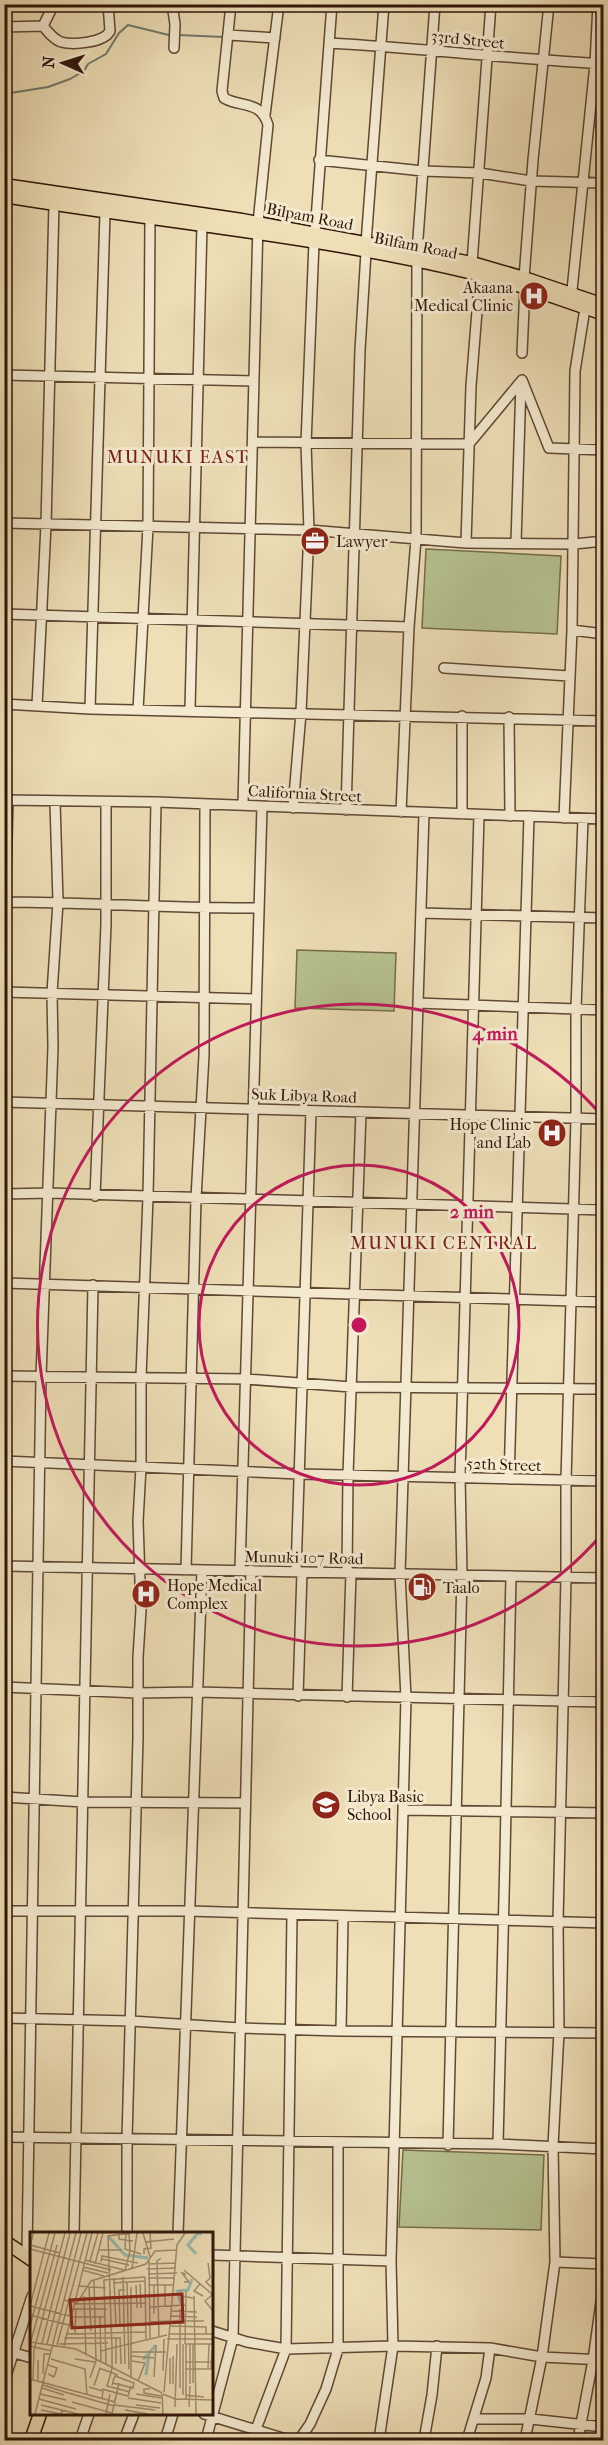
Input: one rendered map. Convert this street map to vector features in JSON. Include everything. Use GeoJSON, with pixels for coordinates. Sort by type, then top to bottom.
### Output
{"type":"FeatureCollection","features":[{"type":"Feature","properties":{"kind":"main road","name":"Bilpam Road"},"geometry":{"type":"LineString","coordinates":[[4,184],[417,257],[472,263],[586,303],[603,305]]}},
{"type":"Feature","properties":{"kind":"main road"},"geometry":{"type":"LineString","coordinates":[[4,196],[105,213],[258,228]]}},
{"type":"Feature","properties":{"kind":"main road","name":"Bilfam Road"},"geometry":{"type":"LineString","coordinates":[[417,257],[480,274],[524,282]]}},
{"type":"Feature","properties":{"kind":"main road"},"geometry":{"type":"LineString","coordinates":[[586,303],[603,314]]}},
{"type":"Feature","properties":{"kind":"main road"},"geometry":{"type":"LineString","coordinates":[[32,2440],[39,2415]]}},
{"type":"Feature","properties":{"kind":"street"},"geometry":{"type":"LineString","coordinates":[[43,26],[54,4]]}},
{"type":"Feature","properties":{"kind":"street"},"geometry":{"type":"LineString","coordinates":[[4,27],[43,26],[59,41],[71,43],[103,38],[110,31],[108,4]]}},
{"type":"Feature","properties":{"kind":"street"},"geometry":{"type":"LineString","coordinates":[[172,4],[176,24],[174,48]]}},
{"type":"Feature","properties":{"kind":"street"},"geometry":{"type":"LineString","coordinates":[[231,4],[222,91],[224,98],[229,101],[246,103],[265,115]]}},
{"type":"Feature","properties":{"kind":"street"},"geometry":{"type":"LineString","coordinates":[[243,805],[258,228],[268,125],[265,115],[279,4]]}},
{"type":"Feature","properties":{"kind":"street"},"geometry":{"type":"LineString","coordinates":[[293,808],[301,713],[309,530],[306,444],[314,238],[332,4]]}},
{"type":"Feature","properties":{"kind":"street"},"geometry":{"type":"LineString","coordinates":[[346,810],[351,715],[357,443],[366,247],[384,4]]}},
{"type":"Feature","properties":{"kind":"street"},"geometry":{"type":"LineString","coordinates":[[401,812],[404,716],[416,538],[417,257],[435,4]]}},
{"type":"Feature","properties":{"kind":"street"},"geometry":{"type":"LineString","coordinates":[[472,263],[489,57],[491,4]]}},
{"type":"Feature","properties":{"kind":"street"},"geometry":{"type":"LineString","coordinates":[[522,353],[531,181],[549,4]]}},
{"type":"Feature","properties":{"kind":"street"},"geometry":{"type":"LineString","coordinates":[[572,298],[599,64],[598,4]]}},
{"type":"Feature","properties":{"kind":"street"},"geometry":{"type":"LineString","coordinates":[[229,35],[275,38]]}},
{"type":"Feature","properties":{"kind":"street","name":"33rd Street"},"geometry":{"type":"LineString","coordinates":[[328,43],[431,50],[544,62],[599,64]]}},
{"type":"Feature","properties":{"kind":"street"},"geometry":{"type":"LineString","coordinates":[[319,160],[423,171],[480,173],[531,181],[603,183]]}},
{"type":"Feature","properties":{"kind":"street"},"geometry":{"type":"LineString","coordinates":[[37,706],[43,615],[54,204]]}},
{"type":"Feature","properties":{"kind":"street"},"geometry":{"type":"LineString","coordinates":[[90,709],[105,213]]}},
{"type":"Feature","properties":{"kind":"street"},"geometry":{"type":"LineString","coordinates":[[138,710],[148,527],[150,218]]}},
{"type":"Feature","properties":{"kind":"street"},"geometry":{"type":"LineString","coordinates":[[190,709],[202,224]]}},
{"type":"Feature","properties":{"kind":"street"},"geometry":{"type":"LineString","coordinates":[[466,543],[471,386],[480,274]]}},
{"type":"Feature","properties":{"kind":"street"},"geometry":{"type":"LineString","coordinates":[[564,818],[572,630],[576,365],[586,303]]}},
{"type":"Feature","properties":{"kind":"street"},"geometry":{"type":"LineString","coordinates":[[4,375],[254,381]]}},
{"type":"Feature","properties":{"kind":"street"},"geometry":{"type":"LineString","coordinates":[[469,444],[522,380]]}},
{"type":"Feature","properties":{"kind":"street"},"geometry":{"type":"LineString","coordinates":[[522,380],[549,448],[603,450]]}},
{"type":"Feature","properties":{"kind":"street"},"geometry":{"type":"LineString","coordinates":[[516,543],[522,380]]}},
{"type":"Feature","properties":{"kind":"street"},"geometry":{"type":"LineString","coordinates":[[252,442],[469,444]]}},
{"type":"Feature","properties":{"kind":"street"},"geometry":{"type":"LineString","coordinates":[[4,523],[309,530],[466,543],[573,544],[603,541]]}},
{"type":"Feature","properties":{"kind":"street"},"geometry":{"type":"LineString","coordinates":[[4,614],[409,627]]}},
{"type":"Feature","properties":{"kind":"street"},"geometry":{"type":"LineString","coordinates":[[572,630],[603,634]]}},
{"type":"Feature","properties":{"kind":"street"},"geometry":{"type":"LineString","coordinates":[[444,668],[569,676]]}},
{"type":"Feature","properties":{"kind":"street"},"geometry":{"type":"LineString","coordinates":[[4,704],[90,709],[190,709],[603,721]]}},
{"type":"Feature","properties":{"kind":"street"},"geometry":{"type":"LineString","coordinates":[[462,716],[462,814]]}},
{"type":"Feature","properties":{"kind":"street"},"geometry":{"type":"LineString","coordinates":[[509,717],[510,816]]}},
{"type":"Feature","properties":{"kind":"street"},"geometry":{"type":"LineString","coordinates":[[4,954],[6,800]]}},
{"type":"Feature","properties":{"kind":"street","name":"California Street"},"geometry":{"type":"LineString","coordinates":[[6,800],[156,802],[603,819]]}},
{"type":"Feature","properties":{"kind":"street"},"geometry":{"type":"LineString","coordinates":[[17,2247],[28,2137],[41,1377],[52,1103],[52,993],[57,902],[55,802]]}},
{"type":"Feature","properties":{"kind":"street"},"geometry":{"type":"LineString","coordinates":[[95,1196],[103,995],[106,802]]}},
{"type":"Feature","properties":{"kind":"street"},"geometry":{"type":"LineString","coordinates":[[127,2232],[141,1568],[138,1521],[148,1197],[156,802]]}},
{"type":"Feature","properties":{"kind":"street"},"geometry":{"type":"LineString","coordinates":[[186,1569],[187,1469],[204,999],[205,804]]}},
{"type":"Feature","properties":{"kind":"street"},"geometry":{"type":"LineString","coordinates":[[240,1570],[262,807]]}},
{"type":"Feature","properties":{"kind":"street"},"geometry":{"type":"LineString","coordinates":[[379,2440],[393,2346],[391,2261],[406,1698],[400,1574],[424,813]]}},
{"type":"Feature","properties":{"kind":"street"},"geometry":{"type":"LineString","coordinates":[[448,2145],[462,1575],[460,1477],[479,815]]}},
{"type":"Feature","properties":{"kind":"street"},"geometry":{"type":"LineString","coordinates":[[509,1479],[529,816]]}},
{"type":"Feature","properties":{"kind":"street"},"geometry":{"type":"LineString","coordinates":[[525,2440],[542,2357],[555,2262],[553,2146],[559,2032],[558,1922],[566,1578],[569,1301],[583,819]]}},
{"type":"Feature","properties":{"kind":"street"},"geometry":{"type":"LineString","coordinates":[[5,902],[57,902],[206,909],[259,908]]}},
{"type":"Feature","properties":{"kind":"street"},"geometry":{"type":"LineString","coordinates":[[421,913],[603,918]]}},
{"type":"Feature","properties":{"kind":"street"},"geometry":{"type":"LineString","coordinates":[[4,992],[255,999]]}},
{"type":"Feature","properties":{"kind":"street"},"geometry":{"type":"LineString","coordinates":[[418,1003],[603,1010]]}},
{"type":"Feature","properties":{"kind":"street","name":"Suk Libya Road"},"geometry":{"type":"LineString","coordinates":[[4,1102],[603,1119]]}},
{"type":"Feature","properties":{"kind":"street"},"geometry":{"type":"LineString","coordinates":[[298,1696],[299,1474],[311,1111]]}},
{"type":"Feature","properties":{"kind":"street"},"geometry":{"type":"LineString","coordinates":[[347,1697],[348,1475],[361,1112]]}},
{"type":"Feature","properties":{"kind":"street"},"geometry":{"type":"LineString","coordinates":[[4,1194],[49,1193],[603,1210]]}},
{"type":"Feature","properties":{"kind":"street"},"geometry":{"type":"LineString","coordinates":[[4,1282],[603,1302]]}},
{"type":"Feature","properties":{"kind":"street"},"geometry":{"type":"LineString","coordinates":[[74,2232],[93,1286]]}},
{"type":"Feature","properties":{"kind":"street"},"geometry":{"type":"LineString","coordinates":[[4,1376],[246,1380],[351,1387],[463,1386],[603,1389]]}},
{"type":"Feature","properties":{"kind":"street","name":"52th Street"},"geometry":{"type":"LineString","coordinates":[[4,1461],[299,1474],[603,1481]]}},
{"type":"Feature","properties":{"kind":"street","name":"Munuki 107 Road"},"geometry":{"type":"LineString","coordinates":[[4,1566],[603,1578]]}},
{"type":"Feature","properties":{"kind":"street"},"geometry":{"type":"LineString","coordinates":[[178,2232],[202,1570]]}},
{"type":"Feature","properties":{"kind":"street"},"geometry":{"type":"LineString","coordinates":[[213,2402],[233,2338],[251,1570]]}},
{"type":"Feature","properties":{"kind":"street"},"geometry":{"type":"LineString","coordinates":[[498,2144],[511,1576]]}},
{"type":"Feature","properties":{"kind":"street"},"geometry":{"type":"LineString","coordinates":[[4,1687],[137,1693],[249,1693],[603,1702]]}},
{"type":"Feature","properties":{"kind":"street"},"geometry":{"type":"LineString","coordinates":[[4,1797],[82,1802],[245,1803]]}},
{"type":"Feature","properties":{"kind":"street"},"geometry":{"type":"LineString","coordinates":[[403,1810],[603,1813]]}},
{"type":"Feature","properties":{"kind":"street"},"geometry":{"type":"LineString","coordinates":[[4,1911],[189,1911],[603,1923]]}},
{"type":"Feature","properties":{"kind":"street"},"geometry":{"type":"LineString","coordinates":[[252,2440],[286,2349],[291,1915]]}},
{"type":"Feature","properties":{"kind":"street"},"geometry":{"type":"LineString","coordinates":[[341,2031],[343,1916]]}},
{"type":"Feature","properties":{"kind":"street"},"geometry":{"type":"LineString","coordinates":[[4,2018],[131,2021],[240,2028],[341,2031],[603,2032]]}},
{"type":"Feature","properties":{"kind":"street"},"geometry":{"type":"LineString","coordinates":[[4,2137],[498,2144],[603,2149]]}},
{"type":"Feature","properties":{"kind":"street"},"geometry":{"type":"LineString","coordinates":[[299,2440],[310,2424],[326,2389],[338,2349],[338,2142]]}},
{"type":"Feature","properties":{"kind":"street"},"geometry":{"type":"LineString","coordinates":[[213,2255],[391,2261]]}},
{"type":"Feature","properties":{"kind":"street"},"geometry":{"type":"LineString","coordinates":[[555,2262],[603,2264]]}},
{"type":"Feature","properties":{"kind":"street"},"geometry":{"type":"LineString","coordinates":[[578,2440],[598,2360],[603,2280]]}},
{"type":"Feature","properties":{"kind":"street"},"geometry":{"type":"LineString","coordinates":[[4,2382],[9,2351],[30,2301]]}},
{"type":"Feature","properties":{"kind":"street"},"geometry":{"type":"LineString","coordinates":[[213,2331],[286,2349],[437,2346],[490,2348],[542,2357],[598,2360]]}},
{"type":"Feature","properties":{"kind":"street"},"geometry":{"type":"LineString","coordinates":[[424,2440],[437,2346]]}},
{"type":"Feature","properties":{"kind":"street"},"geometry":{"type":"LineString","coordinates":[[467,2440],[486,2378],[490,2348]]}},
{"type":"Feature","properties":{"kind":"street"},"geometry":{"type":"LineString","coordinates":[[9,2351],[30,2357]]}},
{"type":"Feature","properties":{"kind":"street"},"geometry":{"type":"LineString","coordinates":[[80,2440],[89,2415]]}},
{"type":"Feature","properties":{"kind":"street"},"geometry":{"type":"LineString","coordinates":[[124,2440],[134,2415]]}},
{"type":"Feature","properties":{"kind":"street"},"geometry":{"type":"LineString","coordinates":[[165,2440],[173,2415]]}},
{"type":"Feature","properties":{"kind":"street"},"geometry":{"type":"LineString","coordinates":[[206,2440],[209,2415],[289,2440]]}},
{"type":"Feature","properties":{"kind":"street"},"geometry":{"type":"LineString","coordinates":[[475,2419],[531,2419],[603,2427]]}},
{"type":"Feature","properties":{"kind":"green space"},"geometry":{"type":"Polygon","coordinates":[[[426,549],[561,556],[557,634],[422,628],[426,549]]]}},
{"type":"Feature","properties":{"kind":"green space"},"geometry":{"type":"Polygon","coordinates":[[[297,950],[396,953],[394,1011],[295,1008],[297,950]]]}},
{"type":"Feature","properties":{"kind":"green space"},"geometry":{"type":"Polygon","coordinates":[[[403,2150],[544,2155],[541,2230],[399,2227],[403,2150]]]}},
{"type":"Feature","properties":{"kind":"waterway"},"geometry":{"type":"LineString","coordinates":[[4,94],[48,87],[70,79],[84,71],[88,64],[106,54],[119,33],[128,25],[173,36]]}},
{"type":"Feature","properties":{"kind":"waterway"},"geometry":{"type":"LineString","coordinates":[[179,35],[224,37]]}},
{"type":"Feature","properties":{"kind":"waterway"},"geometry":{"type":"LineString","coordinates":[[595,126],[604,126]]}},
{"type":"Feature","properties":{"kind":"place","name":"Akaana Medical Clinic"},"geometry":{"type":"Point","coordinates":[534,296]}},
{"type":"Feature","properties":{"kind":"place","name":"Lawyer"},"geometry":{"type":"Point","coordinates":[315,541]}},
{"type":"Feature","properties":{"kind":"place","name":"Hope Clinic and Lab"},"geometry":{"type":"Point","coordinates":[552,1133]}},
{"type":"Feature","properties":{"kind":"place","name":"Taalo"},"geometry":{"type":"Point","coordinates":[422,1587]}},
{"type":"Feature","properties":{"kind":"place","name":"Hope Medical Complex"},"geometry":{"type":"Point","coordinates":[146,1594]}},
{"type":"Feature","properties":{"kind":"place","name":"Libya Basic School"},"geometry":{"type":"Point","coordinates":[326,1805]}},
{"type":"Feature","properties":{"kind":"district","name":"MUNUKI EAST"},"geometry":{"type":"Point","coordinates":[178,457]}},
{"type":"Feature","properties":{"kind":"district","name":"MUNUKI CENTRAL"},"geometry":{"type":"Point","coordinates":[444,1243]}}]}
